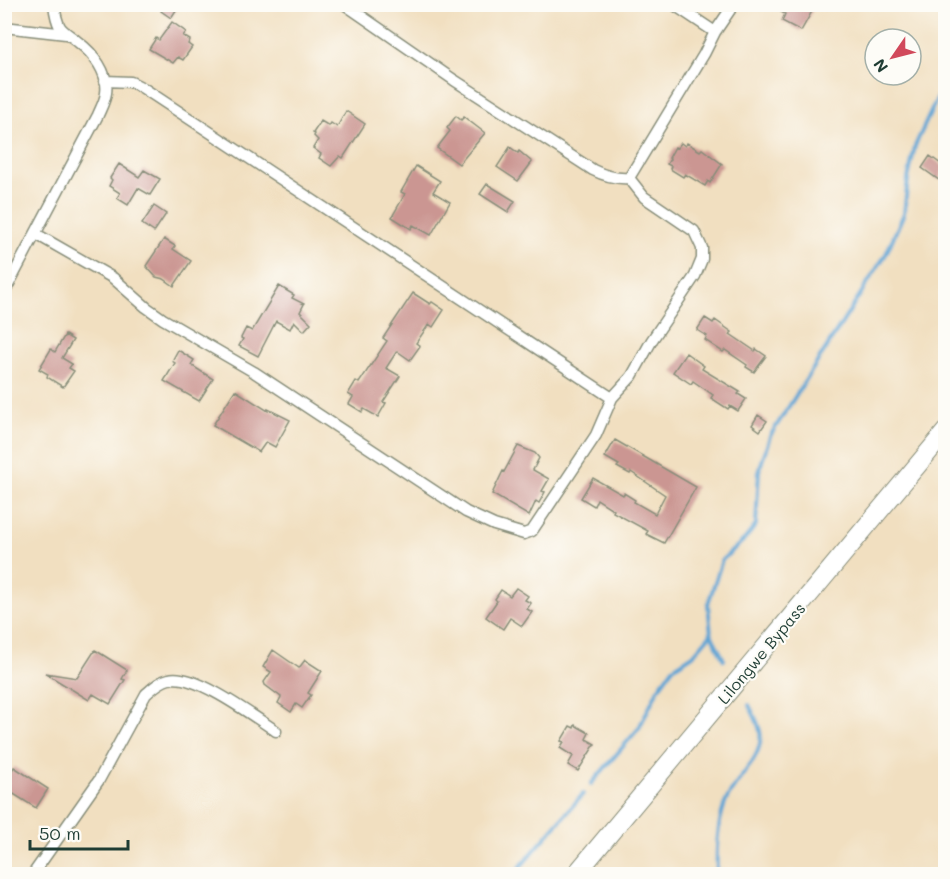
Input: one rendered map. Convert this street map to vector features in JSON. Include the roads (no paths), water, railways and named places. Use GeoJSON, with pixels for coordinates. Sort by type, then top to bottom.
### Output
{"type":"FeatureCollection","features":[{"type":"Feature","properties":{"kind":"main road","name":"Lilongwe Bypass"},"geometry":{"type":"LineString","coordinates":[[576,874],[945,431]]}},
{"type":"Feature","properties":{"kind":"street"},"geometry":{"type":"LineString","coordinates":[[54,4],[55,16],[66,34]]}},
{"type":"Feature","properties":{"kind":"street"},"geometry":{"type":"LineString","coordinates":[[36,234],[113,278],[146,308],[254,372],[466,512],[511,532],[524,534],[532,531],[596,435],[612,398],[632,376],[652,340],[694,276],[702,259],[702,249],[694,231],[644,197],[629,178],[604,176],[593,170],[454,80],[344,4]]}},
{"type":"Feature","properties":{"kind":"street"},"geometry":{"type":"LineString","coordinates":[[673,4],[715,32]]}},
{"type":"Feature","properties":{"kind":"street"},"geometry":{"type":"LineString","coordinates":[[629,178],[715,32],[734,4]]}},
{"type":"Feature","properties":{"kind":"street"},"geometry":{"type":"LineString","coordinates":[[4,27],[66,34],[77,40],[96,60],[105,81],[106,93],[98,116],[4,293]]}},
{"type":"Feature","properties":{"kind":"street"},"geometry":{"type":"LineString","coordinates":[[105,81],[131,82],[143,88],[612,398]]}},
{"type":"Feature","properties":{"kind":"street"},"geometry":{"type":"LineString","coordinates":[[33,874],[99,780],[146,694],[156,685],[168,679],[182,678],[197,682],[276,730]]}},
{"type":"Feature","properties":{"kind":"waterway"},"geometry":{"type":"LineString","coordinates":[[724,660],[711,634],[708,604],[722,560],[745,539],[756,525],[759,471],[770,436],[886,254],[904,213],[915,146],[946,79]]}},
{"type":"Feature","properties":{"kind":"waterway"},"geometry":{"type":"LineString","coordinates":[[591,784],[639,728],[658,689],[673,668],[693,655],[711,634]]}},
{"type":"Feature","properties":{"kind":"waterway"},"geometry":{"type":"LineString","coordinates":[[717,874],[718,837],[723,810],[731,792],[754,759],[760,741],[760,731],[749,705]]}},
{"type":"Feature","properties":{"kind":"waterway"},"geometry":{"type":"LineString","coordinates":[[514,874],[583,794]]}}]}
